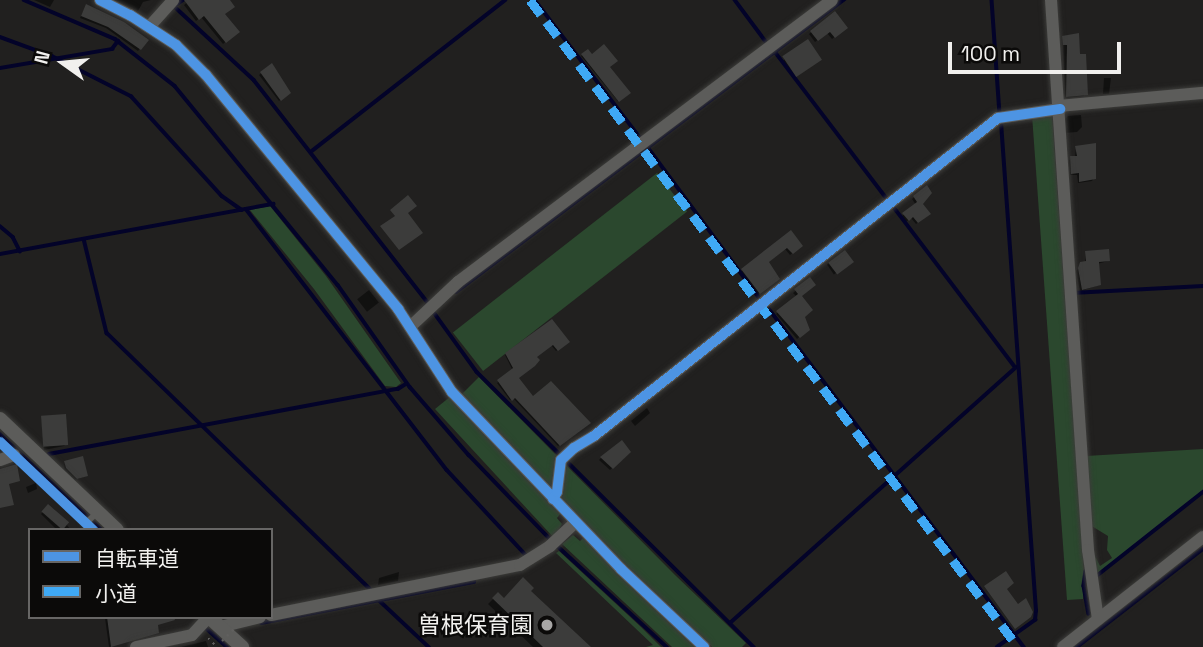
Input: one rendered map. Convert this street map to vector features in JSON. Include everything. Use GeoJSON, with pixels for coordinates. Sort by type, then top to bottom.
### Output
{"type":"FeatureCollection","features":[{"type":"Feature","properties":{"kind":"street"},"geometry":{"type":"LineString","coordinates":[[100,0],[176,45],[226,97],[410,327],[452,392],[553,499],[704,647]]}},
{"type":"Feature","properties":{"kind":"street"},"geometry":{"type":"LineString","coordinates":[[149,27],[173,0]]}},
{"type":"Feature","properties":{"kind":"street"},"geometry":{"type":"LineString","coordinates":[[410,327],[430,305],[832,0]]}},
{"type":"Feature","properties":{"kind":"street"},"geometry":{"type":"LineString","coordinates":[[1051,0],[1056,108],[1073,293],[1091,577],[1098,619]]}},
{"type":"Feature","properties":{"kind":"street"},"geometry":{"type":"LineString","coordinates":[[553,499],[557,492],[563,458],[1000,117],[1056,108],[1203,93]]}},
{"type":"Feature","properties":{"kind":"street"},"geometry":{"type":"LineString","coordinates":[[0,419],[19,449],[91,518],[113,528]]}},
{"type":"Feature","properties":{"kind":"street"},"geometry":{"type":"LineString","coordinates":[[0,460],[19,449]]}},
{"type":"Feature","properties":{"kind":"street"},"geometry":{"type":"LineString","coordinates":[[273,615],[506,569],[529,561],[554,544],[576,522]]}},
{"type":"Feature","properties":{"kind":"street"},"geometry":{"type":"LineString","coordinates":[[1063,647],[1203,537]]}},
{"type":"Feature","properties":{"kind":"street"},"geometry":{"type":"LineString","coordinates":[[136,647],[250,619]]}},
{"type":"Feature","properties":{"kind":"street"},"geometry":{"type":"LineString","coordinates":[[213,626],[242,647]]}},
{"type":"Feature","properties":{"kind":"path"},"geometry":{"type":"LineString","coordinates":[[19,449],[91,518]]}},
{"type":"Feature","properties":{"kind":"path"},"geometry":{"type":"LineString","coordinates":[[213,626],[217,647]]}},
{"type":"Feature","properties":{"kind":"green space"},"geometry":{"type":"Polygon","coordinates":[[[1052,113],[1084,571],[1083,599],[1067,600],[1032,115],[1052,113]]]}},
{"type":"Feature","properties":{"kind":"green space"},"geometry":{"type":"Polygon","coordinates":[[[657,173],[687,212],[483,371],[453,332],[657,173]]]}},
{"type":"Feature","properties":{"kind":"green space"},"geometry":{"type":"Polygon","coordinates":[[[270,206],[326,276],[401,383],[396,387],[385,386],[314,289],[250,210],[270,206]]]}},
{"type":"Feature","properties":{"kind":"green space"},"geometry":{"type":"Polygon","coordinates":[[[479,377],[558,457],[553,489],[549,488],[461,395],[479,377]]]}},
{"type":"Feature","properties":{"kind":"green space"},"geometry":{"type":"Polygon","coordinates":[[[451,396],[561,513],[557,518],[562,524],[554,538],[435,409],[451,396]]]}},
{"type":"Feature","properties":{"kind":"green space"},"geometry":{"type":"Polygon","coordinates":[[[1203,449],[1203,490],[1096,575],[1092,550],[1100,566],[1112,558],[1107,550],[1108,536],[1090,525],[1086,456],[1203,449]]]}},
{"type":"Feature","properties":{"kind":"green space"},"geometry":{"type":"Polygon","coordinates":[[[564,463],[746,643],[742,647],[712,647],[569,511],[562,503],[560,493],[564,463]]]}},
{"type":"Feature","properties":{"kind":"green space"},"geometry":{"type":"Polygon","coordinates":[[[573,535],[580,541],[583,538],[697,647],[672,647],[562,544],[573,535]]]}},
{"type":"Feature","properties":{"kind":"green space"},"geometry":{"type":"Polygon","coordinates":[[[559,551],[661,647],[646,647],[653,645],[556,553],[559,551]]]}},
{"type":"Feature","properties":{"kind":"building"},"geometry":{"type":"Polygon","coordinates":[[[184,0],[230,0],[235,7],[225,14],[240,32],[226,43],[204,16],[199,20],[184,0]]]}},
{"type":"Feature","properties":{"kind":"building"},"geometry":{"type":"Polygon","coordinates":[[[86,4],[124,22],[149,40],[141,50],[108,27],[81,16],[86,4]]]}},
{"type":"Feature","properties":{"kind":"building"},"geometry":{"type":"Polygon","coordinates":[[[835,11],[848,28],[835,38],[830,32],[818,41],[810,31],[835,11]]]}},
{"type":"Feature","properties":{"kind":"building"},"geometry":{"type":"Polygon","coordinates":[[[1079,33],[1080,54],[1086,54],[1088,95],[1066,97],[1067,45],[1063,45],[1062,36],[1079,33]]]}},
{"type":"Feature","properties":{"kind":"building"},"geometry":{"type":"Polygon","coordinates":[[[808,39],[822,60],[796,77],[782,56],[808,39]]]}},
{"type":"Feature","properties":{"kind":"building"},"geometry":{"type":"Polygon","coordinates":[[[604,44],[618,61],[610,67],[631,93],[619,102],[581,54],[588,49],[592,54],[604,44]]]}},
{"type":"Feature","properties":{"kind":"building"},"geometry":{"type":"Polygon","coordinates":[[[272,63],[291,93],[281,101],[260,72],[272,63]]]}},
{"type":"Feature","properties":{"kind":"building"},"geometry":{"type":"Polygon","coordinates":[[[1096,143],[1096,179],[1079,182],[1079,173],[1071,174],[1070,156],[1077,156],[1075,146],[1096,143]]]}},
{"type":"Feature","properties":{"kind":"building"},"geometry":{"type":"Polygon","coordinates":[[[927,185],[932,193],[923,204],[931,214],[918,223],[913,217],[909,221],[902,213],[917,202],[913,196],[927,185]]]}},
{"type":"Feature","properties":{"kind":"building"},"geometry":{"type":"Polygon","coordinates":[[[408,195],[417,206],[408,213],[423,233],[399,250],[380,226],[395,216],[390,210],[408,195]]]}},
{"type":"Feature","properties":{"kind":"building"},"geometry":{"type":"Polygon","coordinates":[[[791,230],[803,246],[793,254],[787,248],[769,262],[780,279],[760,294],[741,269],[791,230]]]}},
{"type":"Feature","properties":{"kind":"building"},"geometry":{"type":"Polygon","coordinates":[[[1109,249],[1110,261],[1099,262],[1101,285],[1082,290],[1078,268],[1080,262],[1086,261],[1085,251],[1109,249]]]}},
{"type":"Feature","properties":{"kind":"building"},"geometry":{"type":"Polygon","coordinates":[[[845,250],[854,262],[837,275],[828,263],[845,250]]]}},
{"type":"Feature","properties":{"kind":"building"},"geometry":{"type":"Polygon","coordinates":[[[810,277],[816,285],[802,296],[813,310],[805,317],[810,330],[800,338],[776,311],[798,294],[794,289],[810,277]]]}},
{"type":"Feature","properties":{"kind":"building"},"geometry":{"type":"Polygon","coordinates":[[[552,319],[570,342],[558,351],[553,345],[537,357],[540,360],[535,366],[519,378],[533,396],[551,381],[591,423],[560,446],[515,398],[512,401],[497,380],[513,368],[505,353],[552,319]]]}},
{"type":"Feature","properties":{"kind":"building"},"geometry":{"type":"Polygon","coordinates":[[[66,414],[68,445],[43,447],[41,416],[66,414]]]}},
{"type":"Feature","properties":{"kind":"building"},"geometry":{"type":"Polygon","coordinates":[[[622,440],[631,452],[613,469],[600,457],[622,440]]]}},
{"type":"Feature","properties":{"kind":"building"},"geometry":{"type":"Polygon","coordinates":[[[83,456],[88,476],[77,479],[66,468],[64,461],[83,456]]]}},
{"type":"Feature","properties":{"kind":"building"},"geometry":{"type":"Polygon","coordinates":[[[17,464],[20,481],[9,484],[14,505],[0,508],[0,469],[17,464]]]}},
{"type":"Feature","properties":{"kind":"building"},"geometry":{"type":"Polygon","coordinates":[[[48,504],[69,522],[60,528],[41,512],[48,504]]]}},
{"type":"Feature","properties":{"kind":"building"},"geometry":{"type":"Polygon","coordinates":[[[1006,571],[1014,583],[1007,589],[1018,604],[1026,598],[1033,612],[1031,617],[1015,629],[984,586],[1006,571]]]}},
{"type":"Feature","properties":{"kind":"building"},"geometry":{"type":"Polygon","coordinates":[[[523,577],[534,588],[531,591],[591,647],[543,647],[492,598],[498,592],[504,598],[523,577]]]}},
{"type":"Feature","properties":{"kind":"building"},"geometry":{"type":"Polygon","coordinates":[[[107,619],[175,619],[158,625],[159,633],[111,647],[107,619]]]}},
{"type":"Feature","properties":{"kind":"waterway"},"geometry":{"type":"LineString","coordinates":[[24,0],[115,39],[175,86],[338,285],[410,387],[469,455],[550,539],[667,647]]}},
{"type":"Feature","properties":{"kind":"waterway"},"geometry":{"type":"LineString","coordinates":[[176,5],[183,0]]}},
{"type":"Feature","properties":{"kind":"waterway"},"geometry":{"type":"LineString","coordinates":[[312,151],[505,0]]}},
{"type":"Feature","properties":{"kind":"waterway"},"geometry":{"type":"LineString","coordinates":[[535,0],[642,140]]}},
{"type":"Feature","properties":{"kind":"waterway"},"geometry":{"type":"LineString","coordinates":[[735,0],[767,43]]}},
{"type":"Feature","properties":{"kind":"waterway"},"geometry":{"type":"LineString","coordinates":[[456,292],[844,0]]}},
{"type":"Feature","properties":{"kind":"waterway"},"geometry":{"type":"LineString","coordinates":[[992,0],[1000,113]]}},
{"type":"Feature","properties":{"kind":"waterway"},"geometry":{"type":"LineString","coordinates":[[174,6],[254,80],[429,304]]}},
{"type":"Feature","properties":{"kind":"waterway"},"geometry":{"type":"LineString","coordinates":[[0,37],[52,56],[131,96],[222,196],[242,210]]}},
{"type":"Feature","properties":{"kind":"waterway"},"geometry":{"type":"LineString","coordinates":[[0,68],[112,49],[118,41]]}},
{"type":"Feature","properties":{"kind":"waterway"},"geometry":{"type":"LineString","coordinates":[[776,53],[888,200]]}},
{"type":"Feature","properties":{"kind":"waterway"},"geometry":{"type":"LineString","coordinates":[[997,647],[1035,620],[1036,611],[1001,121]]}},
{"type":"Feature","properties":{"kind":"waterway"},"geometry":{"type":"LineString","coordinates":[[647,146],[761,300]]}},
{"type":"Feature","properties":{"kind":"waterway"},"geometry":{"type":"LineString","coordinates":[[0,254],[273,204]]}},
{"type":"Feature","properties":{"kind":"waterway"},"geometry":{"type":"LineString","coordinates":[[893,206],[1015,367],[1018,367]]}},
{"type":"Feature","properties":{"kind":"waterway"},"geometry":{"type":"LineString","coordinates":[[246,209],[447,470],[527,556]]}},
{"type":"Feature","properties":{"kind":"waterway"},"geometry":{"type":"LineString","coordinates":[[0,226],[13,237],[20,251]]}},
{"type":"Feature","properties":{"kind":"waterway"},"geometry":{"type":"LineString","coordinates":[[84,239],[107,333],[372,591]]}},
{"type":"Feature","properties":{"kind":"waterway"},"geometry":{"type":"LineString","coordinates":[[1072,293],[1203,286]]}},
{"type":"Feature","properties":{"kind":"waterway"},"geometry":{"type":"LineString","coordinates":[[767,306],[1024,647]]}},
{"type":"Feature","properties":{"kind":"waterway"},"geometry":{"type":"LineString","coordinates":[[433,311],[477,372],[754,647]]}},
{"type":"Feature","properties":{"kind":"waterway"},"geometry":{"type":"LineString","coordinates":[[730,623],[1015,368]]}},
{"type":"Feature","properties":{"kind":"waterway"},"geometry":{"type":"LineString","coordinates":[[49,454],[398,389],[406,384]]}},
{"type":"Feature","properties":{"kind":"waterway"},"geometry":{"type":"LineString","coordinates":[[0,434],[100,528]]}},
{"type":"Feature","properties":{"kind":"waterway"},"geometry":{"type":"LineString","coordinates":[[1094,578],[1203,492]]}},
{"type":"Feature","properties":{"kind":"waterway"},"geometry":{"type":"LineString","coordinates":[[1077,647],[1203,549]]}},
{"type":"Feature","properties":{"kind":"waterway"},"geometry":{"type":"LineString","coordinates":[[1086,571],[1084,586],[1089,614]]}},
{"type":"Feature","properties":{"kind":"waterway"},"geometry":{"type":"LineString","coordinates":[[261,623],[474,582]]}},
{"type":"Feature","properties":{"kind":"waterway"},"geometry":{"type":"LineString","coordinates":[[380,601],[429,647]]}},
{"type":"Feature","properties":{"kind":"waterway"},"geometry":{"type":"LineString","coordinates":[[205,627],[227,647]]}},
{"type":"Feature","properties":{"kind":"marked path"},"geometry":{"type":"LineString","coordinates":[[530,0],[1018,647]]}},
{"type":"Feature","properties":{"kind":"cycle path"},"geometry":{"type":"LineString","coordinates":[[100,0],[130,15],[176,45],[206,75],[398,309],[452,392],[621,569],[704,647]]}},
{"type":"Feature","properties":{"kind":"cycle path"},"geometry":{"type":"LineString","coordinates":[[553,499],[557,492],[561,460],[574,448],[594,436],[998,118],[1060,109]]}},
{"type":"Feature","properties":{"kind":"cycle path"},"geometry":{"type":"LineString","coordinates":[[0,442],[91,528]]}},
{"type":"Feature","properties":{"kind":"place","name":"曽根保育園"},"geometry":{"type":"Point","coordinates":[547,625]}}]}
